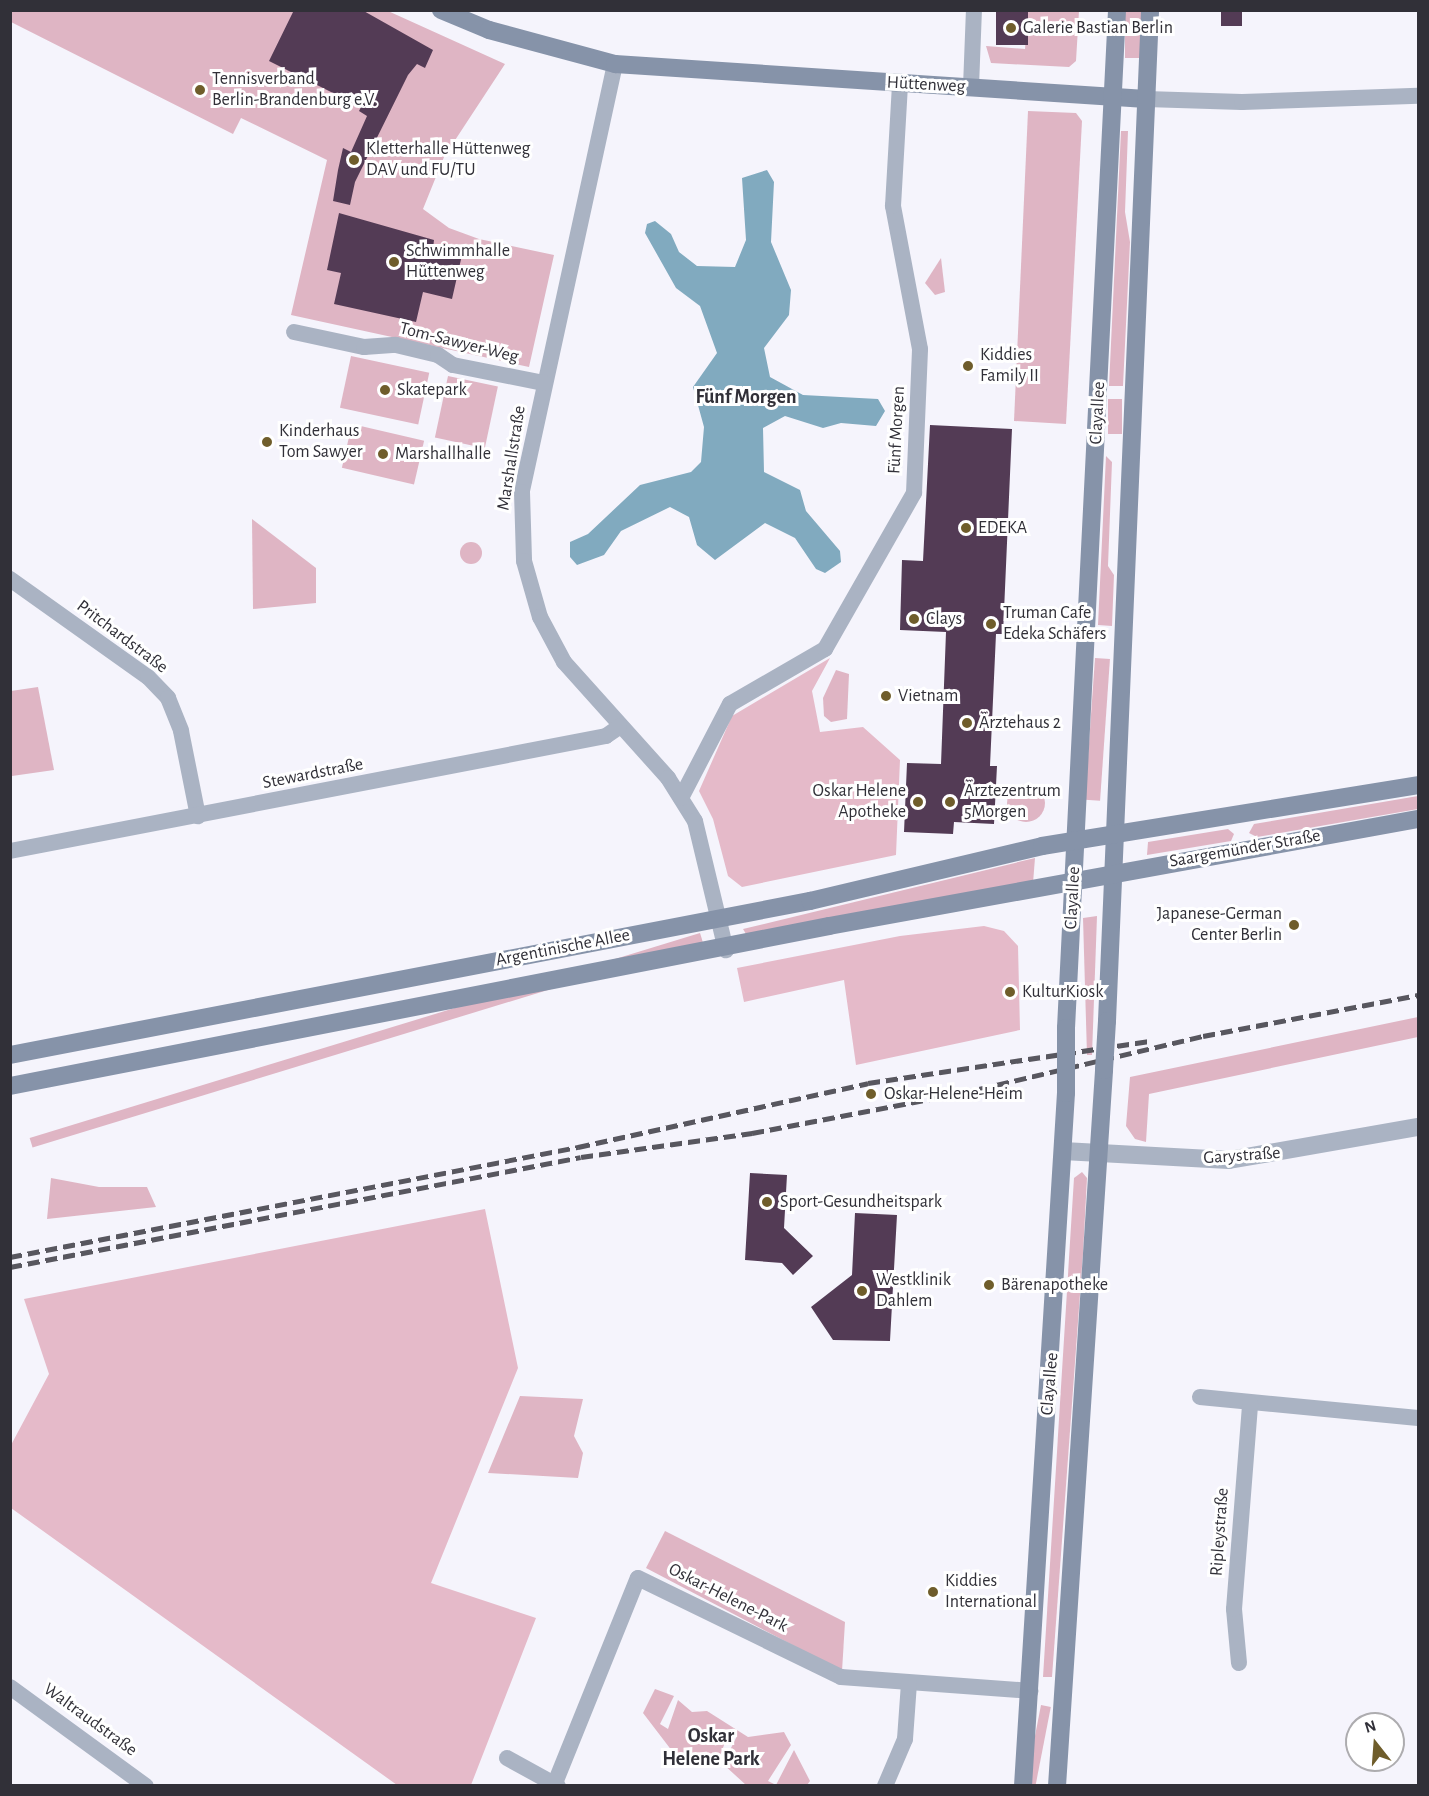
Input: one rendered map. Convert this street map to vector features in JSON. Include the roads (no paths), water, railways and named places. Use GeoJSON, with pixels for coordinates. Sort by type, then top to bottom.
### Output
{"type":"FeatureCollection","features":[{"type":"Feature","properties":{"kind":"main road","name":"Hüttenweg"},"geometry":{"type":"LineString","coordinates":[[441,10],[489,30],[615,64],[900,84],[1113,94],[1146,99]]}},
{"type":"Feature","properties":{"kind":"main road","name":"Clayallee"},"geometry":{"type":"LineString","coordinates":[[1023,1785],[1063,1151],[1066,1028],[1117,10]]}},
{"type":"Feature","properties":{"kind":"main road","name":"Clayallee"},"geometry":{"type":"LineString","coordinates":[[1057,1785],[1104,1083],[1150,10]]}},
{"type":"Feature","properties":{"kind":"main road","name":"Saargemünder Straße"},"geometry":{"type":"LineString","coordinates":[[1114,836],[1419,785]]}},
{"type":"Feature","properties":{"kind":"main road","name":"Saargemünder Straße"},"geometry":{"type":"LineString","coordinates":[[1073,883],[1419,819]]}},
{"type":"Feature","properties":{"kind":"main road","name":"Argentinische Allee"},"geometry":{"type":"LineString","coordinates":[[10,1055],[718,919],[1076,840],[1114,836]]}},
{"type":"Feature","properties":{"kind":"main road","name":"Argentinische Allee"},"geometry":{"type":"LineString","coordinates":[[10,1086],[726,950],[829,926],[1073,883]]}},
{"type":"Feature","properties":{"kind":"street"},"geometry":{"type":"LineString","coordinates":[[971,87],[974,10]]}},
{"type":"Feature","properties":{"kind":"street","name":"Marshallstraße"},"geometry":{"type":"LineString","coordinates":[[615,64],[522,492],[524,561],[550,639],[620,727],[681,798],[695,821],[726,950]]}},
{"type":"Feature","properties":{"kind":"street","name":"Fünf Morgen"},"geometry":{"type":"LineString","coordinates":[[681,798],[730,704],[825,649],[914,493],[920,349],[893,206],[900,84]]}},
{"type":"Feature","properties":{"kind":"street","name":"Hüttenweg"},"geometry":{"type":"LineString","coordinates":[[1146,99],[1242,102],[1419,96]]}},
{"type":"Feature","properties":{"kind":"street","name":"Tom-Sawyer-Weg"},"geometry":{"type":"LineString","coordinates":[[294,332],[364,346],[396,345],[438,355],[453,365],[544,383]]}},
{"type":"Feature","properties":{"kind":"street","name":"Pritchardstraße"},"geometry":{"type":"LineString","coordinates":[[10,579],[148,678],[168,698],[181,731],[198,816]]}},
{"type":"Feature","properties":{"kind":"street","name":"Stewardstraße"},"geometry":{"type":"LineString","coordinates":[[10,851],[606,736],[620,727]]}},
{"type":"Feature","properties":{"kind":"street","name":"Garystraße"},"geometry":{"type":"LineString","coordinates":[[1063,1151],[1229,1160],[1419,1127]]}},
{"type":"Feature","properties":{"kind":"street"},"geometry":{"type":"LineString","coordinates":[[1200,1397],[1250,1404],[1419,1418]]}},
{"type":"Feature","properties":{"kind":"street","name":"Ripleystraße"},"geometry":{"type":"LineString","coordinates":[[1239,1663],[1234,1609],[1250,1404]]}},
{"type":"Feature","properties":{"kind":"street","name":"Oskar-Helene-Park"},"geometry":{"type":"LineString","coordinates":[[507,1758],[557,1784],[638,1578],[841,1677],[1030,1691]]}},
{"type":"Feature","properties":{"kind":"street"},"geometry":{"type":"LineString","coordinates":[[885,1785],[905,1739],[909,1683]]}},
{"type":"Feature","properties":{"kind":"street","name":"Waltraudstraße"},"geometry":{"type":"LineString","coordinates":[[10,1687],[146,1785]]}},
{"type":"Feature","properties":{"kind":"water"},"geometry":{"type":"Polygon","coordinates":[[[767,170],[774,182],[771,242],[791,290],[789,315],[764,348],[770,377],[803,395],[878,399],[885,411],[876,426],[841,423],[823,428],[785,416],[763,428],[764,472],[800,490],[806,511],[840,551],[841,562],[825,573],[816,569],[795,538],[765,523],[715,560],[697,545],[689,517],[670,507],[621,531],[604,555],[577,565],[570,557],[570,542],[588,534],[640,485],[691,472],[701,462],[704,427],[693,387],[717,353],[700,306],[676,288],[645,233],[647,224],[655,221],[671,234],[679,252],[697,266],[735,267],[746,240],[742,178],[767,170]]]}},
{"type":"Feature","properties":{"kind":"railway"},"geometry":{"type":"LineString","coordinates":[[10,1267],[581,1157],[752,1133],[962,1093],[1203,1036],[1418,995]]}},
{"type":"Feature","properties":{"kind":"railway"},"geometry":{"type":"LineString","coordinates":[[10,1257],[578,1147],[868,1083],[1148,1041]]}},
{"type":"Feature","properties":{"kind":"place","name":"Galerie Bastian Berlin"},"geometry":{"type":"Point","coordinates":[1011,28]}},
{"type":"Feature","properties":{"kind":"place","name":"Tennisverband Berlin-Brandenburg e.V."},"geometry":{"type":"Point","coordinates":[200,90]}},
{"type":"Feature","properties":{"kind":"place","name":"Kletterhalle Hüttenweg DAV und FU/TU"},"geometry":{"type":"Point","coordinates":[354,160]}},
{"type":"Feature","properties":{"kind":"place","name":"Schwimmhalle Hüttenweg"},"geometry":{"type":"Point","coordinates":[394,262]}},
{"type":"Feature","properties":{"kind":"place","name":"Kiddies Family II"},"geometry":{"type":"Point","coordinates":[968,366]}},
{"type":"Feature","properties":{"kind":"place","name":"Skatepark"},"geometry":{"type":"Point","coordinates":[385,390]}},
{"type":"Feature","properties":{"kind":"place","name":"Kinderhaus Tom Sawyer"},"geometry":{"type":"Point","coordinates":[267,442]}},
{"type":"Feature","properties":{"kind":"place","name":"Marshallhalle"},"geometry":{"type":"Point","coordinates":[383,454]}},
{"type":"Feature","properties":{"kind":"place","name":"EDEKA"},"geometry":{"type":"Point","coordinates":[966,528]}},
{"type":"Feature","properties":{"kind":"place","name":"Clays"},"geometry":{"type":"Point","coordinates":[914,619]}},
{"type":"Feature","properties":{"kind":"place","name":"Truman Cafe Edeka Schäfers"},"geometry":{"type":"Point","coordinates":[991,624]}},
{"type":"Feature","properties":{"kind":"place","name":"Vietnam"},"geometry":{"type":"Point","coordinates":[886,696]}},
{"type":"Feature","properties":{"kind":"place","name":"Ärztehaus 2"},"geometry":{"type":"Point","coordinates":[967,723]}},
{"type":"Feature","properties":{"kind":"place","name":"Oskar Helene Apotheke"},"geometry":{"type":"Point","coordinates":[918,802]}},
{"type":"Feature","properties":{"kind":"place","name":"Ärztezentrum 5Morgen"},"geometry":{"type":"Point","coordinates":[950,802]}},
{"type":"Feature","properties":{"kind":"place","name":"Japanese-German Center Berlin"},"geometry":{"type":"Point","coordinates":[1294,925]}},
{"type":"Feature","properties":{"kind":"place","name":"KulturKiosk"},"geometry":{"type":"Point","coordinates":[1010,992]}},
{"type":"Feature","properties":{"kind":"place","name":"Oskar-Helene-Heim"},"geometry":{"type":"Point","coordinates":[871,1094]}},
{"type":"Feature","properties":{"kind":"place","name":"Sport-Gesundheitspark"},"geometry":{"type":"Point","coordinates":[767,1202]}},
{"type":"Feature","properties":{"kind":"place","name":"Bärenapotheke"},"geometry":{"type":"Point","coordinates":[989,1285]}},
{"type":"Feature","properties":{"kind":"place","name":"Westklinik Dahlem"},"geometry":{"type":"Point","coordinates":[862,1291]}},
{"type":"Feature","properties":{"kind":"place","name":"Kiddies International"},"geometry":{"type":"Point","coordinates":[933,1592]}},
{"type":"Feature","properties":{"kind":"district","name":"Fünf Morgen"},"geometry":{"type":"Point","coordinates":[746,397]}},
{"type":"Feature","properties":{"kind":"district","name":"Oskar Helene Park"},"geometry":{"type":"Point","coordinates":[711,1748]}}]}
